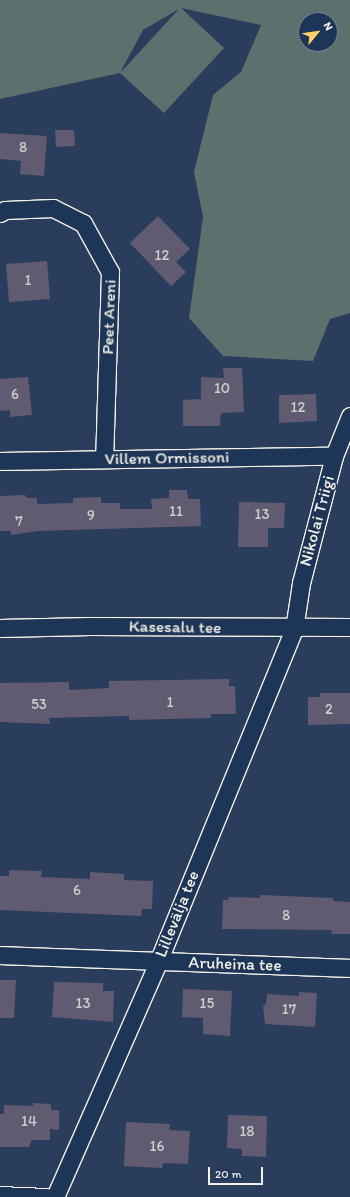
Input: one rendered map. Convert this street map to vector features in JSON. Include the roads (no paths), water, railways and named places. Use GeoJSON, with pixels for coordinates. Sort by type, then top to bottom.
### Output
{"type":"FeatureCollection","features":[{"type":"Feature","properties":{"kind":"street","name":"Peet Areni"},"geometry":{"type":"LineString","coordinates":[[0,214],[5,210],[53,208],[83,223],[110,272],[104,458]]}},
{"type":"Feature","properties":{"kind":"street","name":"Nikolai Triigi"},"geometry":{"type":"LineString","coordinates":[[294,629],[301,583],[334,456],[350,416]]}},
{"type":"Feature","properties":{"kind":"street","name":"Villem Ormissoni"},"geometry":{"type":"LineString","coordinates":[[0,461],[104,458],[334,456]]}},
{"type":"Feature","properties":{"kind":"street","name":"Kasesalu tee"},"geometry":{"type":"LineString","coordinates":[[0,628],[90,626],[294,629],[350,627]]}},
{"type":"Feature","properties":{"kind":"street","name":"Lillevälja tee"},"geometry":{"type":"LineString","coordinates":[[55,1197],[158,962],[294,629]]}},
{"type":"Feature","properties":{"kind":"street","name":"Aruheina tee"},"geometry":{"type":"LineString","coordinates":[[0,955],[350,968]]}},
{"type":"Feature","properties":{"kind":"street"},"geometry":{"type":"LineString","coordinates":[[0,1195],[46,1197]]}}]}
